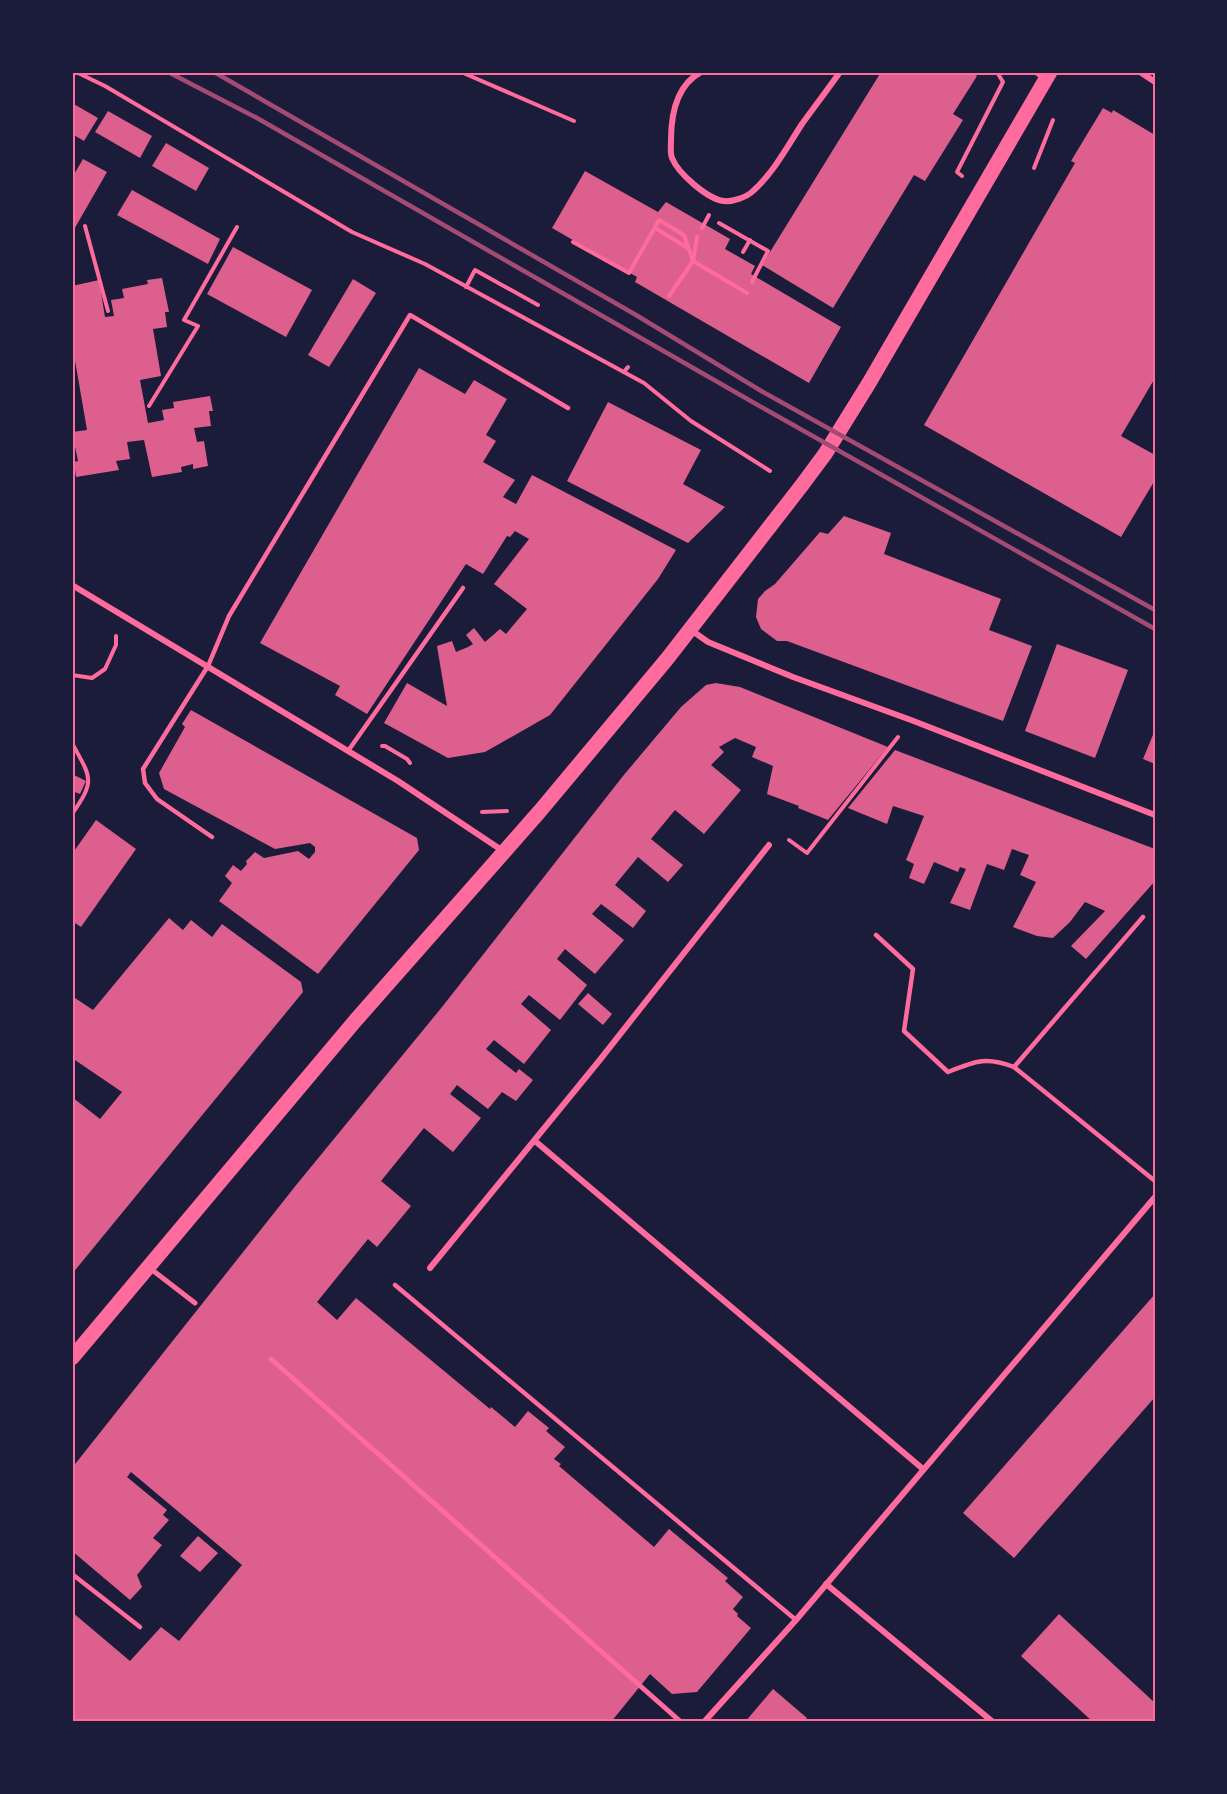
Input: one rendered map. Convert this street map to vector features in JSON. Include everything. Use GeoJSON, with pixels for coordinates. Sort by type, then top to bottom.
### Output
{"type":"FeatureCollection","features":[{"type":"Feature","properties":{"kind":"main road"},"geometry":{"type":"LineString","coordinates":[[72,1358],[355,1021],[503,852],[690,630],[825,454],[869,383],[1044,74]]}},
{"type":"Feature","properties":{"kind":"street"},"geometry":{"type":"LineString","coordinates":[[701,72],[693,76],[675,105],[672,120],[671,156],[679,171],[694,185],[723,201],[736,200],[752,192],[778,162],[840,72]]}},
{"type":"Feature","properties":{"kind":"street"},"geometry":{"type":"LineString","coordinates":[[1140,72],[1155,82]]}},
{"type":"Feature","properties":{"kind":"street"},"geometry":{"type":"LineString","coordinates":[[72,585],[398,781],[503,852]]}},
{"type":"Feature","properties":{"kind":"street"},"geometry":{"type":"LineString","coordinates":[[690,630],[708,642],[793,677],[911,720],[1155,815]]}},
{"type":"Feature","properties":{"kind":"street"},"geometry":{"type":"LineString","coordinates":[[430,1268],[536,1141],[769,845]]}},
{"type":"Feature","properties":{"kind":"street"},"geometry":{"type":"LineString","coordinates":[[536,1141],[923,1469]]}},
{"type":"Feature","properties":{"kind":"street"},"geometry":{"type":"LineString","coordinates":[[704,1722],[796,1620],[1155,1197]]}},
{"type":"Feature","properties":{"kind":"street"},"geometry":{"type":"LineString","coordinates":[[149,1268],[195,1303]]}},
{"type":"Feature","properties":{"kind":"street"},"geometry":{"type":"LineString","coordinates":[[271,1359],[681,1722]]}},
{"type":"Feature","properties":{"kind":"street"},"geometry":{"type":"LineString","coordinates":[[826,1584],[993,1722]]}},
{"type":"Feature","properties":{"kind":"lane"},"geometry":{"type":"LineString","coordinates":[[212,837],[157,799],[145,783],[143,769],[208,666],[229,616],[410,315],[568,408]]}},
{"type":"Feature","properties":{"kind":"lane"},"geometry":{"type":"LineString","coordinates":[[348,751],[463,588]]}},
{"type":"Feature","properties":{"kind":"lane"},"geometry":{"type":"LineString","coordinates":[[1014,1067],[1143,917]]}},
{"type":"Feature","properties":{"kind":"lane"},"geometry":{"type":"LineString","coordinates":[[876,935],[913,969],[904,1031],[948,1072],[975,1061],[988,1059],[1014,1067],[1155,1181]]}},
{"type":"Feature","properties":{"kind":"lane"},"geometry":{"type":"LineString","coordinates":[[395,1285],[796,1620]]}},
{"type":"Feature","properties":{"kind":"lane"},"geometry":{"type":"LineString","coordinates":[[72,1574],[140,1628]]}},
{"type":"Feature","properties":{"kind":"path"},"geometry":{"type":"LineString","coordinates":[[76,72],[105,86],[352,232],[425,264],[644,383],[691,421],[770,471]]}},
{"type":"Feature","properties":{"kind":"path"},"geometry":{"type":"LineString","coordinates":[[462,72],[574,121]]}},
{"type":"Feature","properties":{"kind":"path"},"geometry":{"type":"LineString","coordinates":[[971,143],[1003,82],[997,72]]}},
{"type":"Feature","properties":{"kind":"path"},"geometry":{"type":"LineString","coordinates":[[708,216],[768,251],[752,282]]}},
{"type":"Feature","properties":{"kind":"path"},"geometry":{"type":"LineString","coordinates":[[573,242],[629,273],[659,220],[684,235],[693,261],[747,293]]}},
{"type":"Feature","properties":{"kind":"path"},"geometry":{"type":"LineString","coordinates":[[86,226],[108,311]]}},
{"type":"Feature","properties":{"kind":"path"},"geometry":{"type":"LineString","coordinates":[[149,406],[198,326],[184,320],[237,227]]}},
{"type":"Feature","properties":{"kind":"path"},"geometry":{"type":"LineString","coordinates":[[655,228],[688,248]]}},
{"type":"Feature","properties":{"kind":"path"},"geometry":{"type":"LineString","coordinates":[[669,296],[693,261],[697,237]]}},
{"type":"Feature","properties":{"kind":"path"},"geometry":{"type":"LineString","coordinates":[[743,252],[750,240]]}},
{"type":"Feature","properties":{"kind":"path"},"geometry":{"type":"LineString","coordinates":[[466,287],[475,270],[538,305]]}},
{"type":"Feature","properties":{"kind":"path"},"geometry":{"type":"LineString","coordinates":[[624,372],[628,367]]}},
{"type":"Feature","properties":{"kind":"path"},"geometry":{"type":"LineString","coordinates":[[72,675],[92,678],[105,669],[116,645],[118,612]]}},
{"type":"Feature","properties":{"kind":"path"},"geometry":{"type":"LineString","coordinates":[[779,834],[807,853],[911,720]]}},
{"type":"Feature","properties":{"kind":"path"},"geometry":{"type":"LineString","coordinates":[[72,743],[88,771],[90,786],[72,814]]}},
{"type":"Feature","properties":{"kind":"building"},"geometry":{"type":"Polygon","coordinates":[[[881,72],[971,72],[977,76],[953,114],[963,120],[925,181],[914,175],[833,308],[762,265],[881,72]]]}},
{"type":"Feature","properties":{"kind":"building"},"geometry":{"type":"Polygon","coordinates":[[[72,103],[98,118],[84,141],[72,134],[72,103]]]}},
{"type":"Feature","properties":{"kind":"building"},"geometry":{"type":"Polygon","coordinates":[[[1103,108],[1112,113],[1113,110],[1155,135],[1155,378],[1121,436],[1155,455],[1155,480],[1121,537],[924,425],[1075,163],[1071,161],[1103,108]]]}},
{"type":"Feature","properties":{"kind":"building"},"geometry":{"type":"Polygon","coordinates":[[[108,111],[152,136],[140,158],[95,132],[108,111]]]}},
{"type":"Feature","properties":{"kind":"building"},"geometry":{"type":"Polygon","coordinates":[[[166,143],[209,168],[196,191],[152,166],[166,143]]]}},
{"type":"Feature","properties":{"kind":"building"},"geometry":{"type":"Polygon","coordinates":[[[83,159],[107,172],[72,233],[72,178],[83,159]]]}},
{"type":"Feature","properties":{"kind":"building"},"geometry":{"type":"Polygon","coordinates":[[[585,171],[658,212],[666,202],[730,239],[725,249],[755,266],[751,274],[841,327],[809,383],[635,282],[637,277],[552,228],[585,171]]]}},
{"type":"Feature","properties":{"kind":"building"},"geometry":{"type":"Polygon","coordinates":[[[132,190],[220,239],[208,264],[117,215],[132,190]]]}},
{"type":"Feature","properties":{"kind":"building"},"geometry":{"type":"Polygon","coordinates":[[[233,247],[312,290],[286,337],[207,294],[233,247]]]}},
{"type":"Feature","properties":{"kind":"building"},"geometry":{"type":"Polygon","coordinates":[[[162,278],[169,312],[165,312],[167,327],[153,329],[161,376],[140,380],[148,423],[164,420],[162,410],[174,408],[173,402],[210,396],[213,411],[209,411],[211,426],[194,428],[197,442],[204,441],[208,466],[193,469],[193,464],[181,467],[182,472],[152,477],[144,440],[127,442],[130,459],[116,461],[119,470],[76,477],[74,462],[78,461],[72,432],[87,430],[72,343],[72,286],[99,280],[105,317],[114,316],[111,300],[124,298],[122,289],[148,284],[147,280],[162,278]]]}},
{"type":"Feature","properties":{"kind":"building"},"geometry":{"type":"Polygon","coordinates":[[[353,279],[376,293],[329,367],[308,355],[353,279]]]}},
{"type":"Feature","properties":{"kind":"building"},"geometry":{"type":"Polygon","coordinates":[[[419,368],[465,394],[474,380],[507,399],[486,435],[496,441],[483,462],[515,480],[503,497],[516,504],[532,475],[676,550],[658,579],[550,715],[485,752],[448,758],[384,723],[407,683],[447,706],[437,646],[452,641],[456,652],[468,647],[473,644],[466,635],[474,628],[485,642],[500,629],[506,634],[527,609],[494,584],[529,539],[515,531],[510,537],[507,536],[483,574],[466,564],[367,714],[335,695],[340,686],[260,643],[419,368]]]}},
{"type":"Feature","properties":{"kind":"building"},"geometry":{"type":"Polygon","coordinates":[[[608,402],[701,450],[683,484],[725,507],[688,543],[567,481],[608,402]]]}},
{"type":"Feature","properties":{"kind":"building"},"geometry":{"type":"Polygon","coordinates":[[[844,516],[891,533],[884,554],[1001,599],[989,630],[1032,646],[1003,721],[787,641],[777,641],[761,629],[756,617],[758,599],[775,584],[820,532],[828,534],[844,516]]]}},
{"type":"Feature","properties":{"kind":"building"},"geometry":{"type":"Polygon","coordinates":[[[1057,644],[1128,670],[1095,758],[1025,731],[1057,644]]]}},
{"type":"Feature","properties":{"kind":"building"},"geometry":{"type":"Polygon","coordinates":[[[716,683],[740,687],[888,747],[828,820],[767,794],[773,766],[752,757],[756,747],[735,738],[719,747],[724,752],[711,765],[741,790],[704,834],[675,810],[651,839],[683,865],[668,882],[638,857],[615,885],[646,911],[633,928],[601,904],[592,914],[624,940],[595,974],[565,949],[557,959],[587,985],[560,1020],[529,995],[521,1004],[551,1030],[524,1064],[494,1040],[486,1049],[516,1073],[519,1069],[533,1080],[516,1101],[502,1092],[488,1109],[457,1085],[450,1094],[481,1118],[453,1152],[424,1128],[381,1181],[411,1206],[377,1247],[368,1239],[317,1302],[337,1320],[356,1298],[515,1427],[528,1411],[549,1428],[546,1431],[565,1447],[554,1459],[561,1464],[559,1466],[654,1547],[669,1529],[728,1578],[725,1581],[743,1597],[733,1609],[738,1614],[737,1616],[751,1628],[697,1692],[672,1694],[650,1674],[611,1722],[72,1722],[72,1612],[130,1661],[161,1627],[179,1641],[242,1565],[131,1472],[127,1477],[167,1510],[163,1515],[169,1520],[153,1538],[162,1545],[137,1575],[142,1587],[130,1600],[72,1551],[72,1468],[297,1184],[442,1007],[623,776],[681,707],[706,685],[716,683]]]}},
{"type":"Feature","properties":{"kind":"building"},"geometry":{"type":"Polygon","coordinates":[[[191,710],[417,838],[419,850],[318,974],[219,901],[232,883],[225,876],[233,865],[241,871],[247,864],[246,861],[255,852],[264,858],[298,851],[309,859],[315,852],[315,847],[310,843],[275,849],[164,789],[159,773],[185,727],[182,724],[191,710]]]}},
{"type":"Feature","properties":{"kind":"building"},"geometry":{"type":"Polygon","coordinates":[[[1155,730],[1155,764],[1143,759],[1155,730]]]}},
{"type":"Feature","properties":{"kind":"building"},"geometry":{"type":"Polygon","coordinates":[[[895,750],[1155,849],[1155,881],[1086,959],[1071,946],[1105,911],[1085,902],[1070,922],[1053,938],[1037,936],[1013,927],[1036,882],[1020,875],[1029,855],[1012,849],[1004,870],[987,864],[970,910],[950,903],[966,869],[960,867],[958,872],[934,862],[924,884],[909,878],[914,864],[906,860],[924,816],[893,806],[887,824],[848,808],[895,750]]]}},
{"type":"Feature","properties":{"kind":"building"},"geometry":{"type":"Polygon","coordinates":[[[72,774],[86,781],[80,794],[72,791],[72,774]]]}},
{"type":"Feature","properties":{"kind":"building"},"geometry":{"type":"Polygon","coordinates":[[[96,820],[136,849],[81,927],[72,921],[72,854],[96,820]]]}},
{"type":"Feature","properties":{"kind":"building"},"geometry":{"type":"Polygon","coordinates":[[[169,918],[183,930],[191,920],[212,937],[222,924],[301,982],[303,992],[72,1274],[72,1097],[100,1119],[122,1092],[72,1058],[72,996],[93,1010],[169,918]]]}},
{"type":"Feature","properties":{"kind":"building"},"geometry":{"type":"Polygon","coordinates":[[[588,993],[612,1014],[603,1025],[578,1004],[588,993]]]}},
{"type":"Feature","properties":{"kind":"building"},"geometry":{"type":"Polygon","coordinates":[[[1155,1294],[1155,1397],[1014,1558],[963,1513],[1155,1294]]]}},
{"type":"Feature","properties":{"kind":"building"},"geometry":{"type":"Polygon","coordinates":[[[198,1536],[218,1553],[200,1572],[180,1556],[198,1536]]]}},
{"type":"Feature","properties":{"kind":"building"},"geometry":{"type":"Polygon","coordinates":[[[1059,1614],[1155,1703],[1155,1722],[1093,1722],[1021,1656],[1059,1614]]]}},
{"type":"Feature","properties":{"kind":"building"},"geometry":{"type":"Polygon","coordinates":[[[773,1689],[807,1718],[803,1722],[745,1722],[773,1689]]]}},
{"type":"Feature","properties":{"kind":"railway"},"geometry":{"type":"LineString","coordinates":[[168,72],[257,118],[1155,629]]}},
{"type":"Feature","properties":{"kind":"railway"},"geometry":{"type":"LineString","coordinates":[[214,72],[636,315],[763,392],[1155,610]]}}]}
